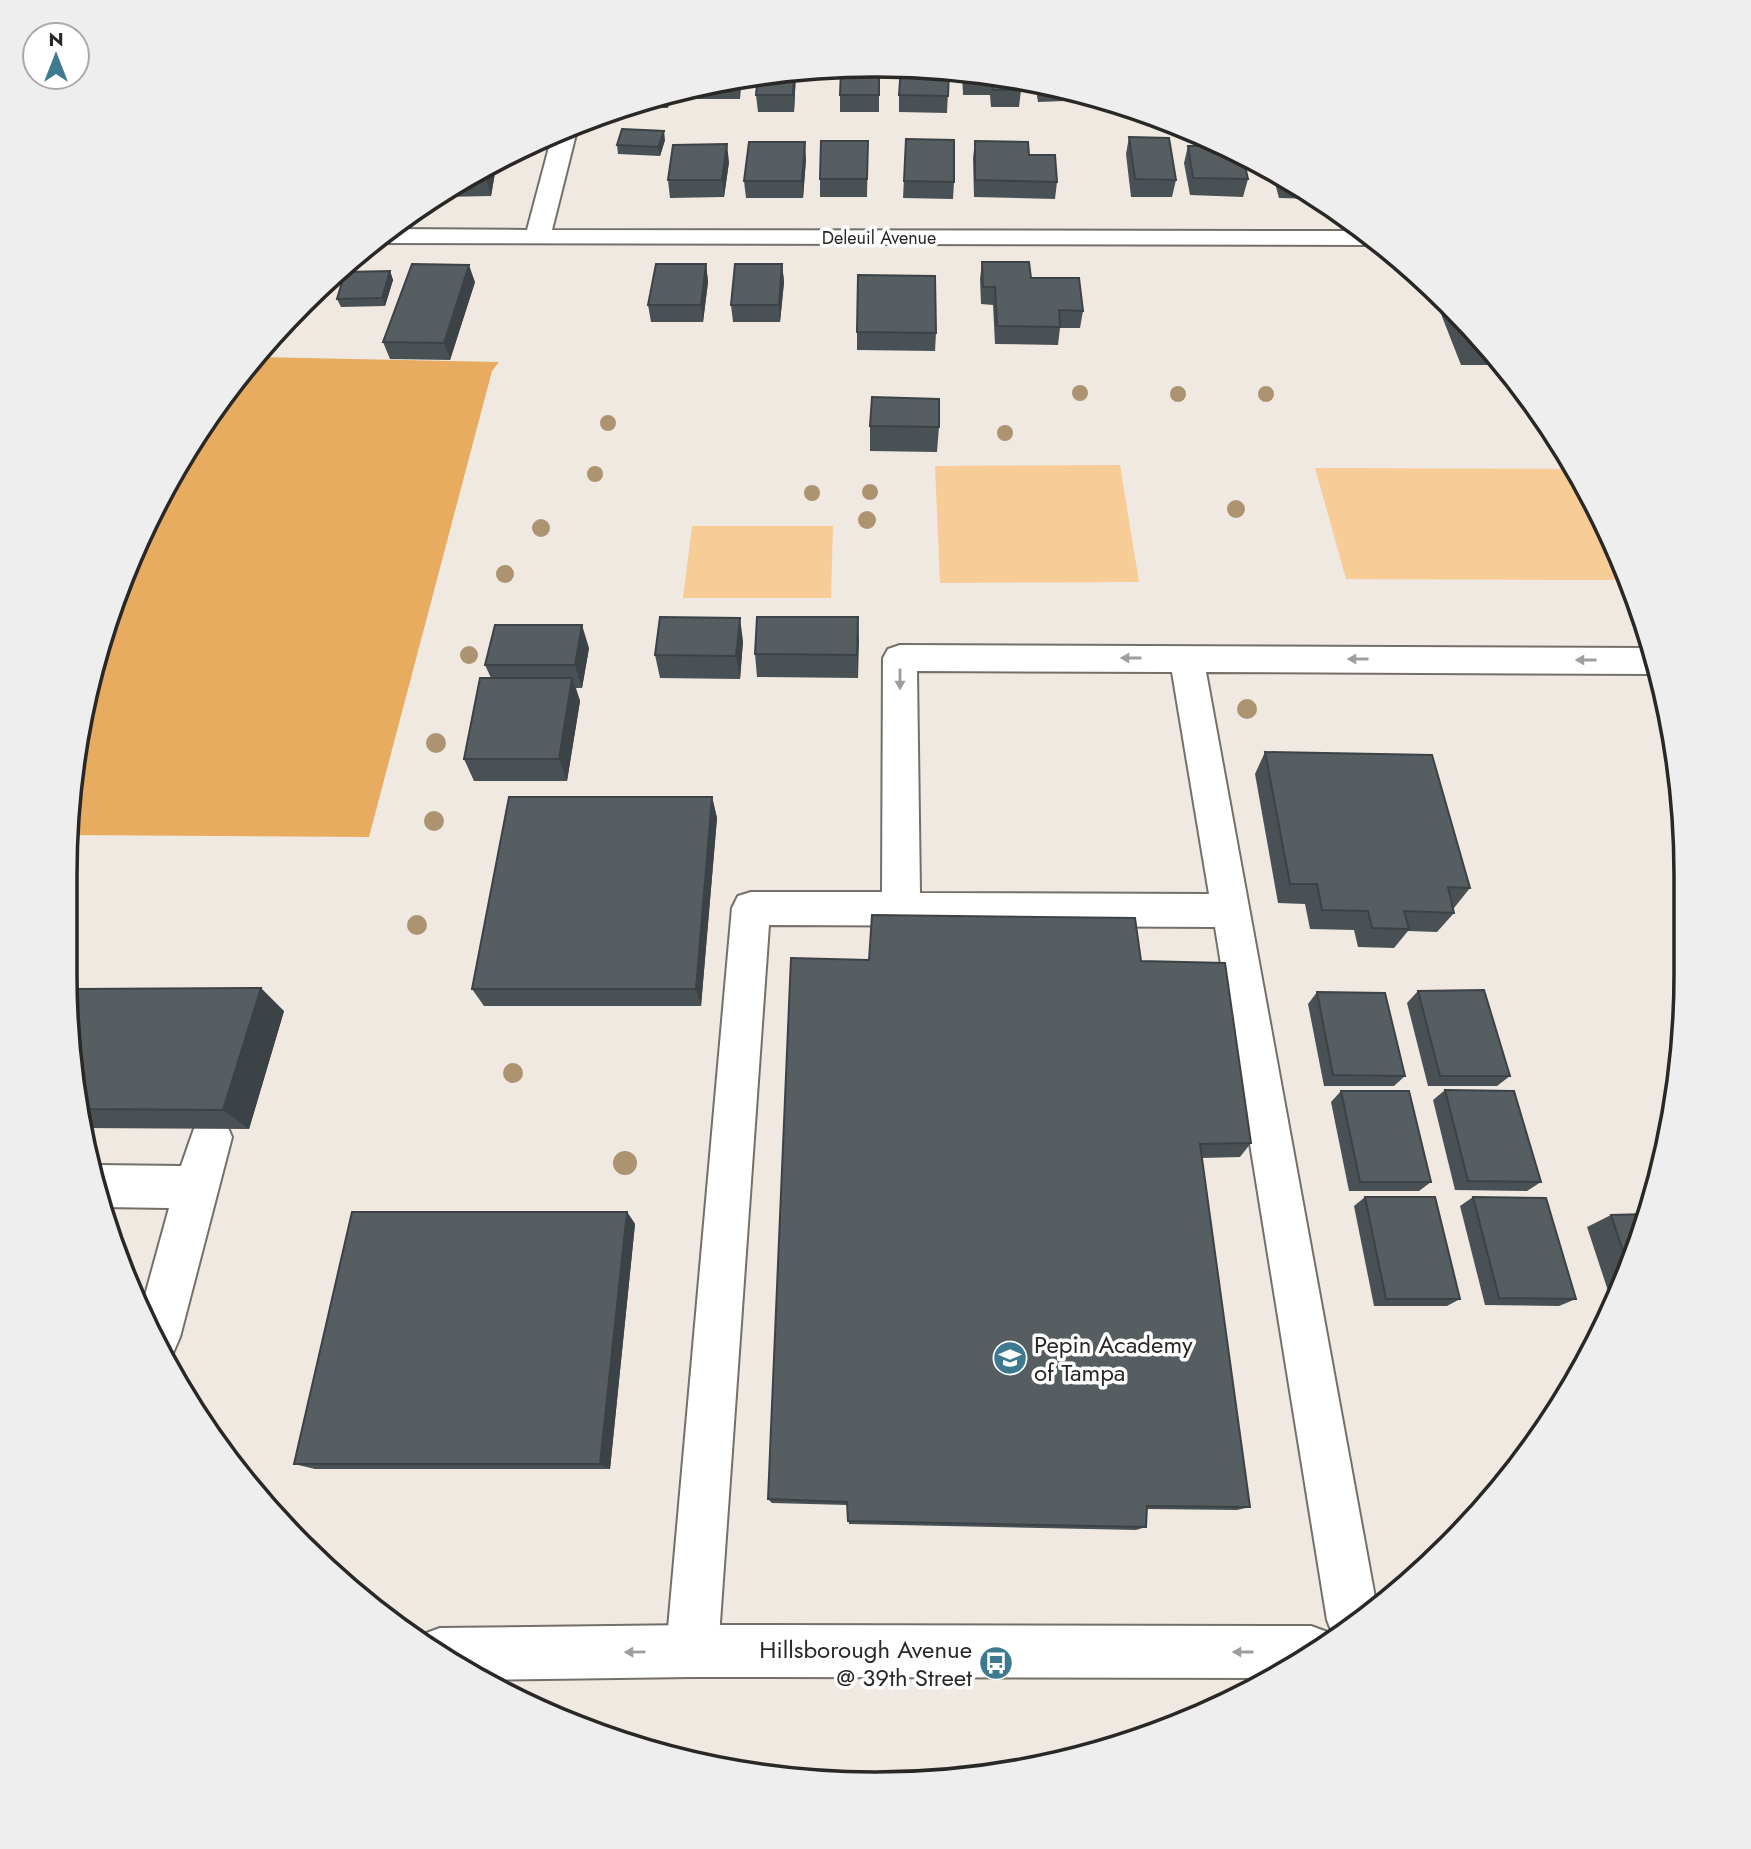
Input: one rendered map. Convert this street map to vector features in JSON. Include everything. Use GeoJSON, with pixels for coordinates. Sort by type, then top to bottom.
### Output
{"type":"FeatureCollection","features":[{"type":"Feature","properties":{"kind":"street"},"geometry":{"type":"LineString","coordinates":[[538,237],[562,141]]}},
{"type":"Feature","properties":{"kind":"street","name":"Deleuil Avenue"},"geometry":{"type":"LineString","coordinates":[[396,237],[1358,239]]}},
{"type":"Feature","properties":{"kind":"street"},"geometry":{"type":"LineString","coordinates":[[901,909],[900,658],[1644,660]]}},
{"type":"Feature","properties":{"kind":"street"},"geometry":{"type":"LineString","coordinates":[[1187,659],[1352,1614]]}},
{"type":"Feature","properties":{"kind":"street"},"geometry":{"type":"LineString","coordinates":[[692,1651],[751,908],[1231,911]]}},
{"type":"Feature","properties":{"kind":"street"},"geometry":{"type":"LineString","coordinates":[[159,1328],[211,1137]]}},
{"type":"Feature","properties":{"kind":"street"},"geometry":{"type":"LineString","coordinates":[[106,1186],[197,1187]]}},
{"type":"Feature","properties":{"kind":"street"},"geometry":{"type":"LineString","coordinates":[[462,1656],[692,1651],[1295,1652]]}},
{"type":"Feature","properties":{"kind":"shaded area"},"geometry":{"type":"Polygon","coordinates":[[[268,357],[499,362],[492,371],[369,837],[79,835],[84,771],[104,669],[119,619],[159,522],[212,432],[268,357]]]}},
{"type":"Feature","properties":{"kind":"shaded area"},"geometry":{"type":"Polygon","coordinates":[[[1120,465],[1139,582],[940,583],[935,466],[1120,465]]]}},
{"type":"Feature","properties":{"kind":"shaded area"},"geometry":{"type":"Polygon","coordinates":[[[1315,468],[1563,469],[1592,522],[1617,580],[1346,579],[1315,468]]]}},
{"type":"Feature","properties":{"kind":"shaded area"},"geometry":{"type":"Polygon","coordinates":[[[692,526],[833,526],[831,598],[683,598],[692,526]]]}},
{"type":"Feature","properties":{"kind":"building"},"geometry":{"type":"Polygon","coordinates":[[[879,77],[879,95],[840,95],[841,78],[879,77]]]}},
{"type":"Feature","properties":{"kind":"building"},"geometry":{"type":"Polygon","coordinates":[[[900,78],[949,81],[948,96],[899,95],[900,78]]]}},
{"type":"Feature","properties":{"kind":"building"},"geometry":{"type":"Polygon","coordinates":[[[794,82],[793,95],[756,95],[757,86],[794,82]]]}},
{"type":"Feature","properties":{"kind":"building"},"geometry":{"type":"Polygon","coordinates":[[[993,86],[1018,90],[993,90],[993,86]]]}},
{"type":"Feature","properties":{"kind":"building"},"geometry":{"type":"Polygon","coordinates":[[[622,129],[664,131],[658,147],[617,145],[622,129]]]}},
{"type":"Feature","properties":{"kind":"building"},"geometry":{"type":"Polygon","coordinates":[[[1129,137],[1169,138],[1176,180],[1135,179],[1129,137]]]}},
{"type":"Feature","properties":{"kind":"building"},"geometry":{"type":"Polygon","coordinates":[[[906,139],[954,140],[954,182],[904,181],[906,139]]]}},
{"type":"Feature","properties":{"kind":"building"},"geometry":{"type":"Polygon","coordinates":[[[821,141],[868,141],[867,179],[820,179],[821,141]]]}},
{"type":"Feature","properties":{"kind":"building"},"geometry":{"type":"Polygon","coordinates":[[[975,141],[1028,142],[1029,155],[1055,155],[1057,182],[975,180],[975,141]]]}},
{"type":"Feature","properties":{"kind":"building"},"geometry":{"type":"Polygon","coordinates":[[[749,142],[805,142],[802,181],[744,181],[749,142]]]}},
{"type":"Feature","properties":{"kind":"building"},"geometry":{"type":"Polygon","coordinates":[[[727,144],[722,180],[668,180],[673,145],[727,144]]]}},
{"type":"Feature","properties":{"kind":"building"},"geometry":{"type":"Polygon","coordinates":[[[1188,146],[1199,146],[1245,168],[1248,179],[1193,178],[1188,146]]]}},
{"type":"Feature","properties":{"kind":"building"},"geometry":{"type":"Polygon","coordinates":[[[982,262],[1029,262],[1031,278],[1079,278],[1083,311],[1059,310],[1060,327],[997,326],[995,287],[983,287],[982,262]]]}},
{"type":"Feature","properties":{"kind":"building"},"geometry":{"type":"Polygon","coordinates":[[[412,264],[469,265],[444,343],[383,342],[412,264]]]}},
{"type":"Feature","properties":{"kind":"building"},"geometry":{"type":"Polygon","coordinates":[[[656,264],[706,264],[701,305],[648,305],[656,264]]]}},
{"type":"Feature","properties":{"kind":"building"},"geometry":{"type":"Polygon","coordinates":[[[735,264],[782,264],[779,305],[731,305],[735,264]]]}},
{"type":"Feature","properties":{"kind":"building"},"geometry":{"type":"Polygon","coordinates":[[[390,271],[382,298],[337,299],[342,281],[353,272],[390,271]]]}},
{"type":"Feature","properties":{"kind":"building"},"geometry":{"type":"Polygon","coordinates":[[[858,275],[935,276],[936,333],[857,332],[858,275]]]}},
{"type":"Feature","properties":{"kind":"building"},"geometry":{"type":"Polygon","coordinates":[[[872,397],[939,399],[939,427],[870,426],[872,397]]]}},
{"type":"Feature","properties":{"kind":"building"},"geometry":{"type":"Polygon","coordinates":[[[660,617],[740,618],[736,656],[655,655],[660,617]]]}},
{"type":"Feature","properties":{"kind":"building"},"geometry":{"type":"Polygon","coordinates":[[[757,617],[858,617],[857,655],[755,654],[757,617]]]}},
{"type":"Feature","properties":{"kind":"building"},"geometry":{"type":"Polygon","coordinates":[[[495,625],[582,625],[575,665],[485,665],[495,625]]]}},
{"type":"Feature","properties":{"kind":"building"},"geometry":{"type":"Polygon","coordinates":[[[480,678],[572,678],[559,759],[464,759],[480,678]]]}},
{"type":"Feature","properties":{"kind":"building"},"geometry":{"type":"Polygon","coordinates":[[[1265,752],[1432,755],[1470,888],[1448,887],[1454,913],[1404,911],[1409,929],[1372,928],[1368,911],[1322,910],[1317,884],[1290,884],[1265,752]]]}},
{"type":"Feature","properties":{"kind":"building"},"geometry":{"type":"Polygon","coordinates":[[[509,797],[712,797],[696,989],[472,989],[509,797]]]}},
{"type":"Feature","properties":{"kind":"building"},"geometry":{"type":"Polygon","coordinates":[[[872,915],[1135,918],[1141,961],[1225,963],[1251,1143],[1200,1144],[1250,1507],[1147,1506],[1146,1527],[848,1521],[847,1502],[768,1499],[791,958],[869,960],[872,915]]]}},
{"type":"Feature","properties":{"kind":"building"},"geometry":{"type":"Polygon","coordinates":[[[261,988],[223,1110],[89,1109],[78,989],[261,988]]]}},
{"type":"Feature","properties":{"kind":"building"},"geometry":{"type":"Polygon","coordinates":[[[1484,990],[1510,1076],[1440,1076],[1418,991],[1484,990]]]}},
{"type":"Feature","properties":{"kind":"building"},"geometry":{"type":"Polygon","coordinates":[[[1317,992],[1385,993],[1405,1076],[1333,1075],[1317,992]]]}},
{"type":"Feature","properties":{"kind":"building"},"geometry":{"type":"Polygon","coordinates":[[[1445,1090],[1514,1091],[1541,1182],[1468,1181],[1445,1090]]]}},
{"type":"Feature","properties":{"kind":"building"},"geometry":{"type":"Polygon","coordinates":[[[1341,1091],[1409,1091],[1431,1182],[1360,1182],[1341,1091]]]}},
{"type":"Feature","properties":{"kind":"building"},"geometry":{"type":"Polygon","coordinates":[[[1365,1197],[1435,1197],[1460,1299],[1386,1299],[1365,1197]]]}},
{"type":"Feature","properties":{"kind":"building"},"geometry":{"type":"Polygon","coordinates":[[[1473,1197],[1546,1198],[1576,1299],[1499,1298],[1473,1197]]]}},
{"type":"Feature","properties":{"kind":"building"},"geometry":{"type":"Polygon","coordinates":[[[352,1212],[627,1212],[600,1464],[294,1464],[352,1212]]]}},
{"type":"Feature","properties":{"kind":"building"},"geometry":{"type":"Polygon","coordinates":[[[1637,1214],[1623,1252],[1611,1215],[1637,1214]]]}},
{"type":"Feature","properties":{"kind":"place","name":"Pepin Academy of Tampa"},"geometry":{"type":"Point","coordinates":[1010,1358]}},
{"type":"Feature","properties":{"kind":"place","name":"Hillsborough Avenue @ 39th Street"},"geometry":{"type":"Point","coordinates":[996,1663]}}]}
